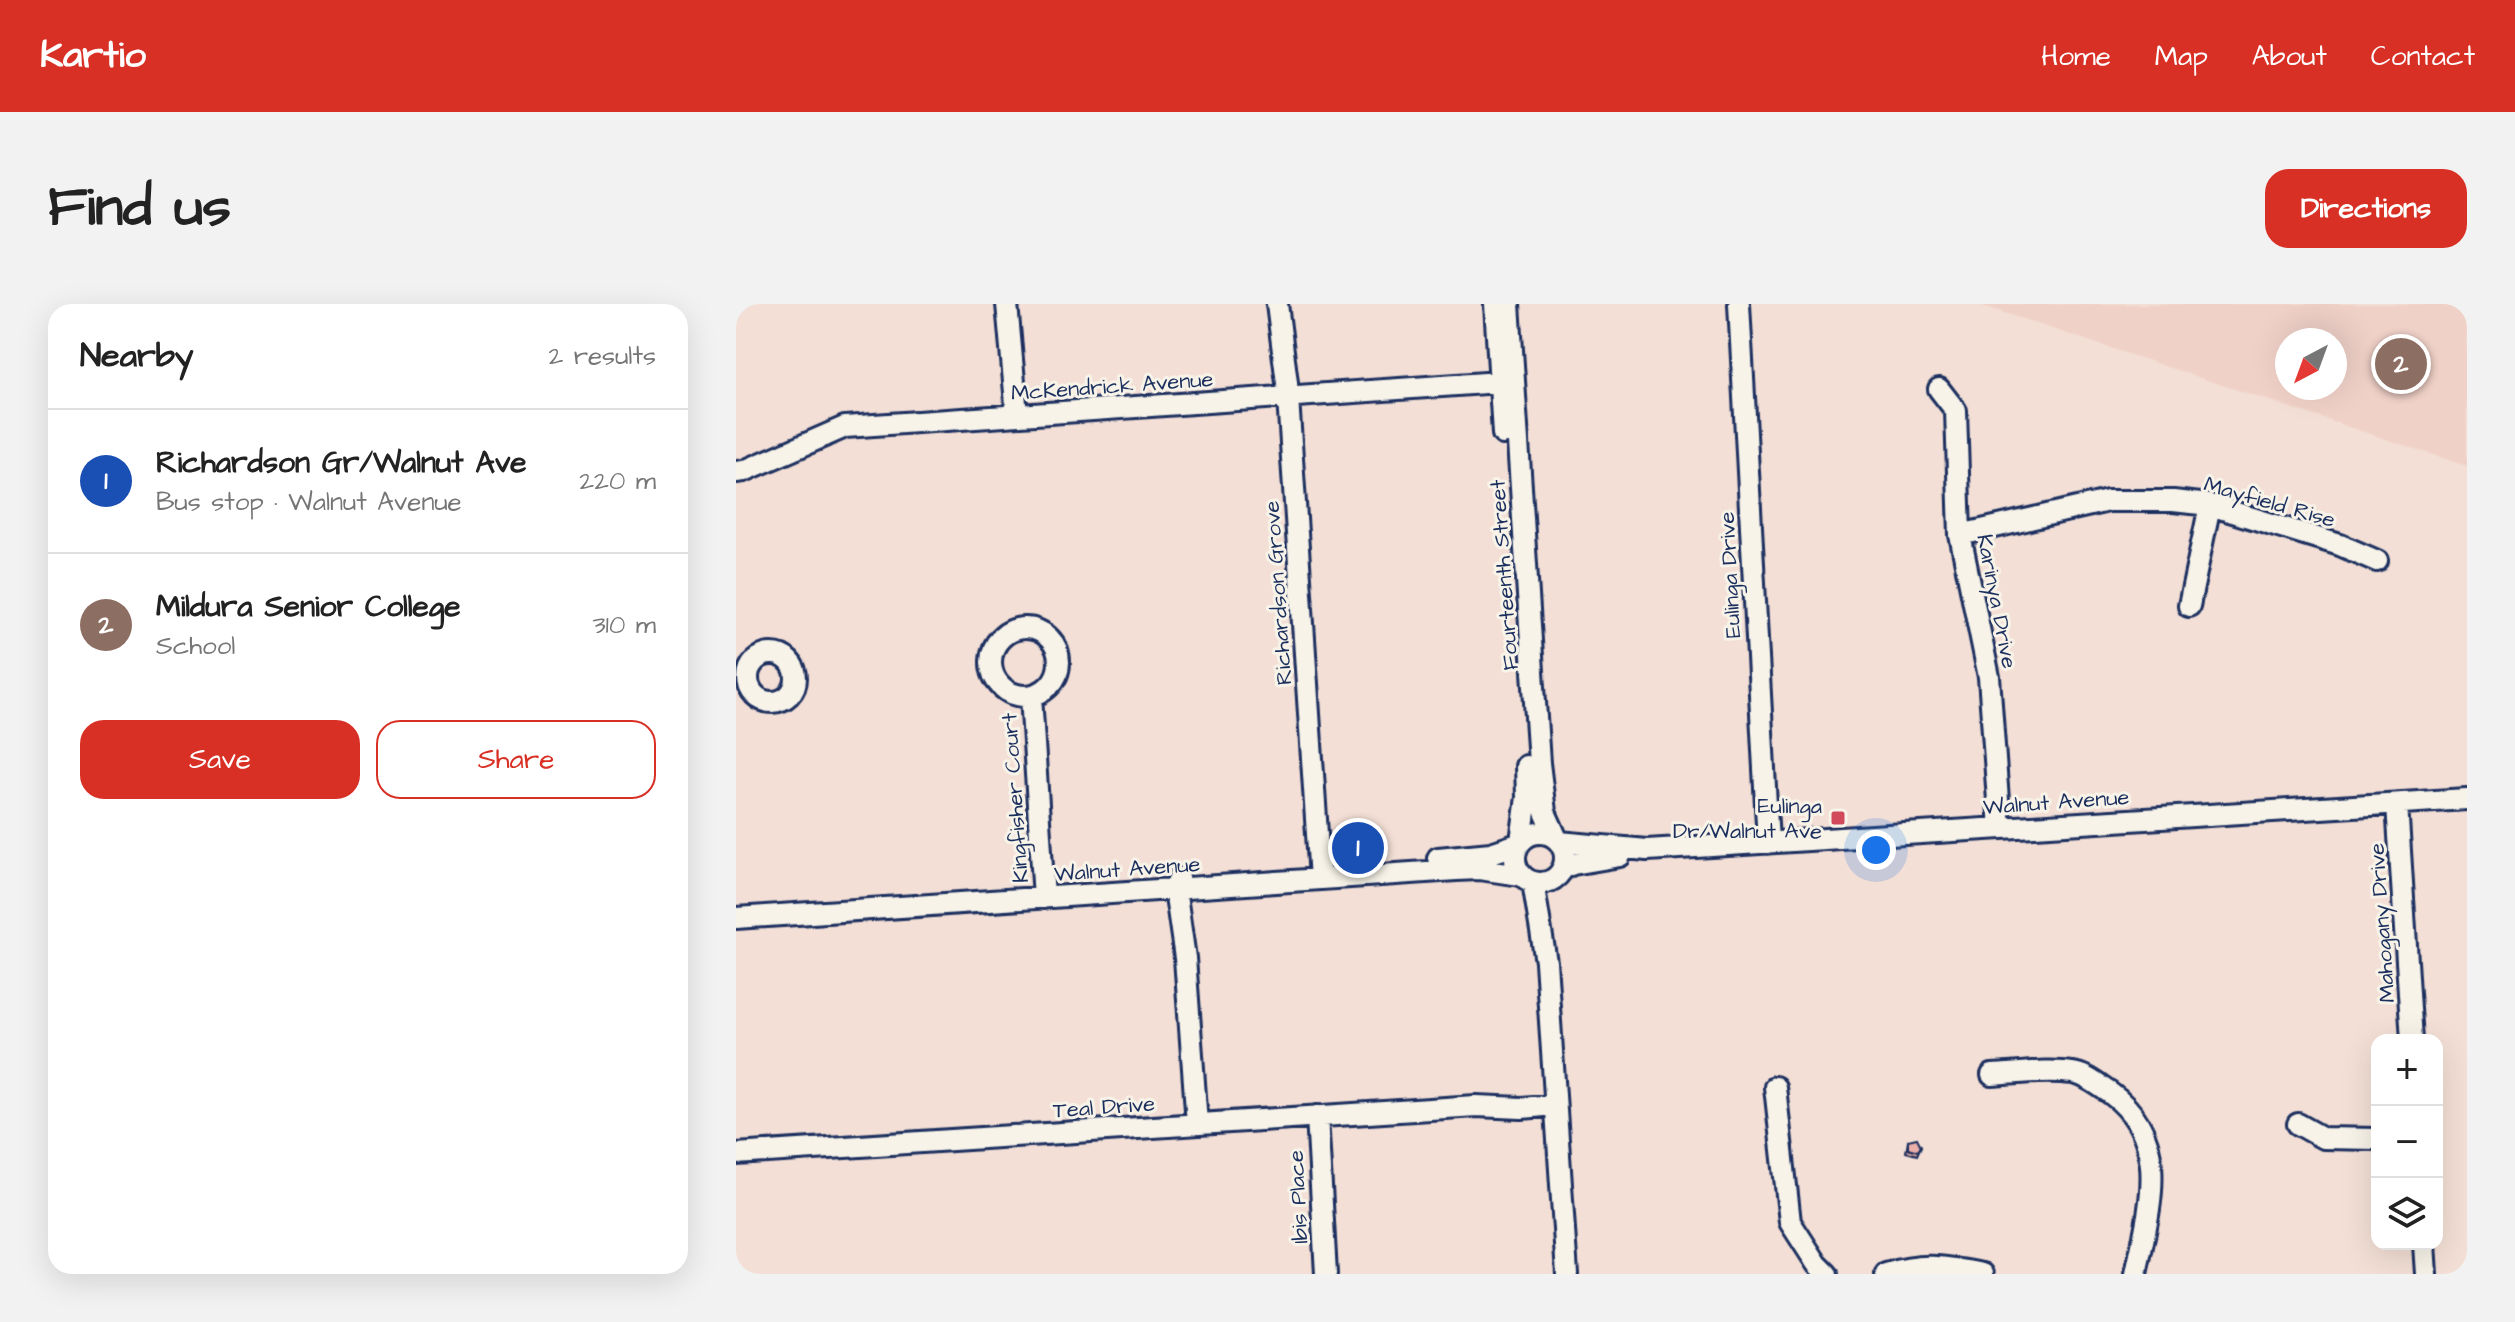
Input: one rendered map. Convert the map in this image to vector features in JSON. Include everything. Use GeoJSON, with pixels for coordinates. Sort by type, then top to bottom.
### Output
{"type":"FeatureCollection","features":[{"type":"Feature","properties":{"kind":"street"},"geometry":{"type":"LineString","coordinates":[[1007,304],[1017,415]]}},
{"type":"Feature","properties":{"kind":"street","name":"Richardson Grove"},"geometry":{"type":"LineString","coordinates":[[1277,304],[1288,397],[1320,872]]}},
{"type":"Feature","properties":{"kind":"street","name":"Fourteenth Street"},"geometry":{"type":"LineString","coordinates":[[1495,304],[1528,779],[1519,843]]}},
{"type":"Feature","properties":{"kind":"street","name":"Fourteenth Street"},"geometry":{"type":"LineString","coordinates":[[1509,304],[1539,763],[1545,812],[1558,841]]}},
{"type":"Feature","properties":{"kind":"street","name":"Eulinga Drive"},"geometry":{"type":"LineString","coordinates":[[1739,304],[1768,843]]}},
{"type":"Feature","properties":{"kind":"street","name":"McKendrick Avenue"},"geometry":{"type":"LineString","coordinates":[[736,472],[845,427],[1500,382]]}},
{"type":"Feature","properties":{"kind":"street","name":"Karinya Drive"},"geometry":{"type":"LineString","coordinates":[[1939,389],[1956,411],[1960,535],[1989,677],[2000,828]]}},
{"type":"Feature","properties":{"kind":"street","name":"Mayfield Rise"},"geometry":{"type":"LineString","coordinates":[[1960,535],[2108,501],[2173,501],[2210,505],[2340,545],[2377,561]]}},
{"type":"Feature","properties":{"kind":"street"},"geometry":{"type":"LineString","coordinates":[[2189,606],[2210,505]]}},
{"type":"Feature","properties":{"kind":"street","name":"Kingfisher Court"},"geometry":{"type":"LineString","coordinates":[[1031,696],[1044,891]]}},
{"type":"Feature","properties":{"kind":"street","name":"Walnut Avenue"},"geometry":{"type":"LineString","coordinates":[[1320,872],[1479,869],[1542,876],[1573,864],[1647,850],[2467,799]]}},
{"type":"Feature","properties":{"kind":"street","name":"Mahogany Drive"},"geometry":{"type":"LineString","coordinates":[[2397,804],[2412,1034]]}},
{"type":"Feature","properties":{"kind":"street"},"geometry":{"type":"LineString","coordinates":[[1542,876],[1515,860],[1519,843],[1527,836],[1542,833],[1558,841],[1564,855],[1542,876],[1567,1274]]}},
{"type":"Feature","properties":{"kind":"street","name":"Walnut Avenue"},"geometry":{"type":"LineString","coordinates":[[1558,841],[1647,850]]}},
{"type":"Feature","properties":{"kind":"street","name":"Walnut Avenue"},"geometry":{"type":"LineString","coordinates":[[736,905],[1181,884],[1491,853],[1519,843]]}},
{"type":"Feature","properties":{"kind":"street"},"geometry":{"type":"LineString","coordinates":[[1181,884],[1189,914],[1185,958],[1197,1124]]}},
{"type":"Feature","properties":{"kind":"street","name":"Walnut Avenue"},"geometry":{"type":"LineString","coordinates":[[736,918],[1044,891]]}},
{"type":"Feature","properties":{"kind":"street"},"geometry":{"type":"LineString","coordinates":[[1992,1075],[2074,1072],[2123,1103],[2142,1127],[2152,1155],[2152,1180],[2136,1274]]}},
{"type":"Feature","properties":{"kind":"street"},"geometry":{"type":"LineString","coordinates":[[1775,1087],[1790,1222],[1827,1274]]}},
{"type":"Feature","properties":{"kind":"street","name":"Teal Drive"},"geometry":{"type":"LineString","coordinates":[[736,1154],[1476,1106],[1521,1096],[1555,1099]]}},
{"type":"Feature","properties":{"kind":"street","name":"Ibis Place"},"geometry":{"type":"LineString","coordinates":[[1317,1116],[1326,1274]]}},
{"type":"Feature","properties":{"kind":"street"},"geometry":{"type":"LineString","coordinates":[[2298,1124],[2323,1138],[2371,1139]]}},
{"type":"Feature","properties":{"kind":"street"},"geometry":{"type":"LineString","coordinates":[[2424,1250],[2426,1274]]}},
{"type":"Feature","properties":{"kind":"street"},"geometry":{"type":"LineString","coordinates":[[1886,1274],[1911,1266],[1944,1267],[1983,1274]]}},
{"type":"Feature","properties":{"kind":"shaded area"},"geometry":{"type":"Polygon","coordinates":[[[1977,304],[2466,304],[2467,466],[1977,304]]]}},
{"type":"Feature","properties":{"kind":"building"},"geometry":{"type":"Polygon","coordinates":[[[1917,1138],[1921,1146],[1918,1151],[1908,1148],[1908,1140],[1917,1138]]]}},
{"type":"Feature","properties":{"kind":"place","name":"Mildura Senior College"},"geometry":{"type":"Point","coordinates":[2401,364]}},
{"type":"Feature","properties":{"kind":"place","name":"Eulinga Dr/Walnut Ave"},"geometry":{"type":"Point","coordinates":[1838,818]}},
{"type":"Feature","properties":{"kind":"place","name":"Richardson Gr/Walnut Ave"},"geometry":{"type":"Point","coordinates":[1358,848]}}]}
